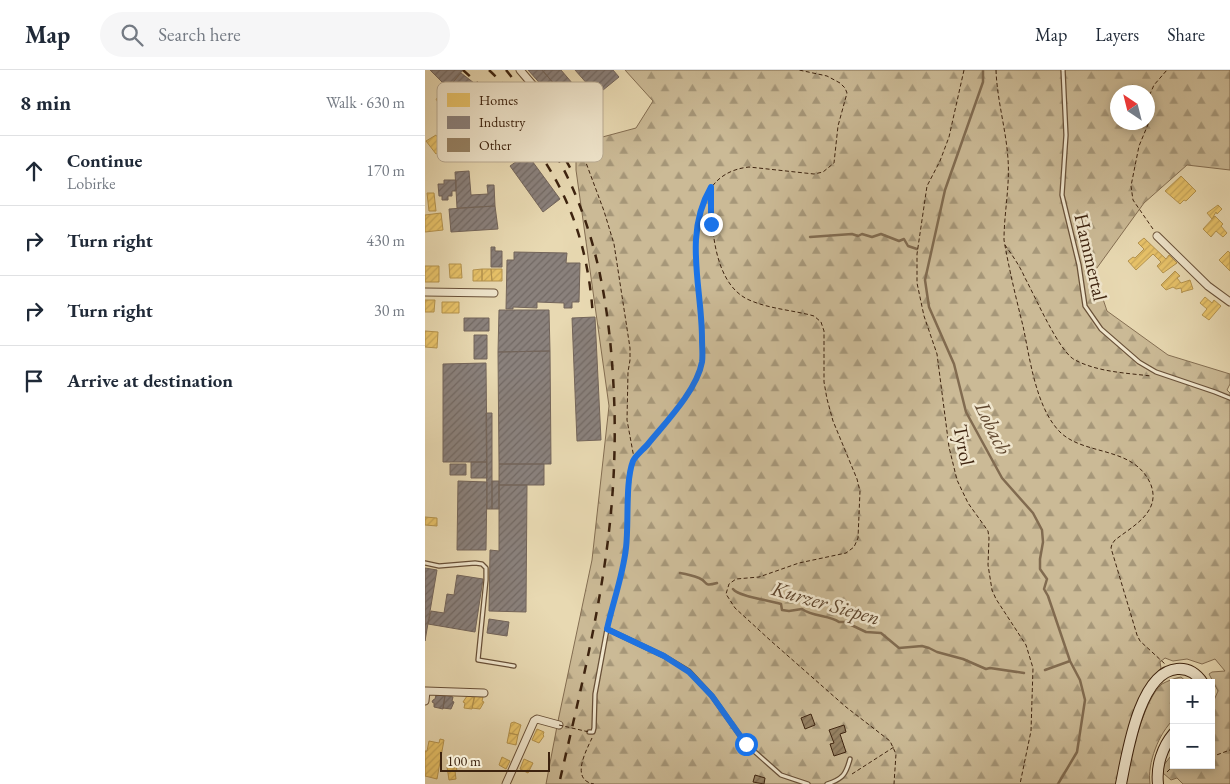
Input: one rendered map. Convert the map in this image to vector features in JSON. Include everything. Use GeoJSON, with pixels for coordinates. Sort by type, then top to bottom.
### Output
{"type":"FeatureCollection","features":[{"type":"Feature","properties":{"kind":"main road"},"geometry":{"type":"LineString","coordinates":[[1121,784],[1131,736],[1139,712],[1154,684],[1169,671],[1180,669],[1190,671],[1200,679]]}},
{"type":"Feature","properties":{"kind":"main road"},"geometry":{"type":"LineString","coordinates":[[1158,784],[1160,759],[1170,738]]}},
{"type":"Feature","properties":{"kind":"street"},"geometry":{"type":"LineString","coordinates":[[519,70],[530,82]]}},
{"type":"Feature","properties":{"kind":"street"},"geometry":{"type":"LineString","coordinates":[[1157,236],[1208,286],[1230,302]]}},
{"type":"Feature","properties":{"kind":"street"},"geometry":{"type":"LineString","coordinates":[[425,292],[494,294]]}},
{"type":"Feature","properties":{"kind":"street"},"geometry":{"type":"LineString","coordinates":[[425,701],[426,691],[484,693]]}},
{"type":"Feature","properties":{"kind":"street"},"geometry":{"type":"LineString","coordinates":[[506,784],[534,721],[559,725]]}},
{"type":"Feature","properties":{"kind":"lane","name":"Hammertal"},"geometry":{"type":"LineString","coordinates":[[1063,70],[1066,135],[1062,195],[1079,265],[1085,306],[1101,329],[1139,362],[1156,372],[1230,398]]}},
{"type":"Feature","properties":{"kind":"lane"},"geometry":{"type":"LineString","coordinates":[[425,563],[439,566],[475,563],[482,564],[486,568],[478,660],[514,666]]}},
{"type":"Feature","properties":{"kind":"lane"},"geometry":{"type":"LineString","coordinates":[[589,732],[593,732],[594,728],[595,694],[607,629],[664,656],[689,672],[712,696],[746,744],[781,775],[809,784]]}},
{"type":"Feature","properties":{"kind":"lane"},"geometry":{"type":"LineString","coordinates":[[827,784],[835,782],[847,771],[850,759]]}},
{"type":"Feature","properties":{"kind":"path"},"geometry":{"type":"LineString","coordinates":[[634,458],[644,450],[683,399],[701,367],[703,353],[701,314],[695,268],[695,248],[703,203],[711,187],[723,175],[740,168],[749,167],[814,174],[823,172],[833,164],[847,93],[845,88],[827,76],[799,70]]}},
{"type":"Feature","properties":{"kind":"path","name":"Tyrol"},"geometry":{"type":"LineString","coordinates":[[964,70],[949,137],[927,186],[917,254],[917,283],[924,316],[937,354],[949,447],[957,480],[962,492],[988,531],[988,565],[992,590],[1026,645],[1033,668],[1031,731],[1019,784]]}},
{"type":"Feature","properties":{"kind":"path"},"geometry":{"type":"LineString","coordinates":[[997,70],[997,88],[1008,158],[1009,182],[1004,228],[1005,244],[1032,369],[1043,405],[1059,431],[1066,436],[1128,460],[1139,468],[1151,485],[1154,498],[1149,512],[1115,540],[1111,544],[1111,548],[1137,635],[1140,641],[1162,660],[1169,671]]}},
{"type":"Feature","properties":{"kind":"path"},"geometry":{"type":"LineString","coordinates":[[1157,236],[1133,200],[1131,186],[1139,146],[1149,122],[1148,104],[1150,94],[1154,85],[1167,70]]}},
{"type":"Feature","properties":{"kind":"path"},"geometry":{"type":"LineString","coordinates":[[586,162],[615,244],[630,348],[627,420],[634,458],[626,548],[607,629]]}},
{"type":"Feature","properties":{"kind":"path"},"geometry":{"type":"LineString","coordinates":[[711,187],[711,224],[723,271],[729,282],[739,294],[753,301],[814,316],[821,322],[825,341],[824,382],[827,399],[839,438],[857,478],[861,497],[858,538],[853,549],[846,553],[793,565],[765,575],[733,581],[726,590],[727,598],[764,635],[846,707],[886,737],[894,747],[896,763],[894,784]]}},
{"type":"Feature","properties":{"kind":"path"},"geometry":{"type":"LineString","coordinates":[[1005,244],[1056,336],[1074,360],[1105,370],[1157,377]]}},
{"type":"Feature","properties":{"kind":"path"},"geometry":{"type":"LineString","coordinates":[[559,725],[589,732],[593,735],[581,762],[581,770],[586,782],[594,784]]}},
{"type":"Feature","properties":{"kind":"path"},"geometry":{"type":"LineString","coordinates":[[847,771],[853,774],[894,747]]}},
{"type":"Feature","properties":{"kind":"path"},"geometry":{"type":"LineString","coordinates":[[1215,756],[1230,750]]}},
{"type":"Feature","properties":{"kind":"green space"},"geometry":{"type":"Polygon","coordinates":[[[625,70],[1230,70],[1230,170],[1187,165],[1144,203],[1094,272],[1107,311],[1168,355],[1230,374],[1230,384],[1227,390],[1230,393],[1230,784],[1183,784],[1177,778],[1171,780],[1163,773],[1163,766],[1170,757],[1170,769],[1215,769],[1215,698],[1218,691],[1215,685],[1215,679],[1212,679],[1209,674],[1225,671],[1215,659],[1202,664],[1187,659],[1173,661],[1165,658],[1160,662],[1161,668],[1148,683],[1117,784],[546,784],[592,560],[609,406],[576,170],[576,162],[603,162],[603,137],[636,128],[653,101],[625,70]]]}},
{"type":"Feature","properties":{"kind":"green space"},"geometry":{"type":"Polygon","coordinates":[[[1170,680],[1170,724],[1159,740],[1152,758],[1150,784],[1125,784],[1143,716],[1155,692],[1162,684],[1170,680]]]}},
{"type":"Feature","properties":{"kind":"building: Homes"},"geometry":{"type":"Polygon","coordinates":[[[436,135],[437,153],[436,154],[426,141],[436,135]]]}},
{"type":"Feature","properties":{"kind":"building: Homes"},"geometry":{"type":"Polygon","coordinates":[[[1181,176],[1196,191],[1180,204],[1165,191],[1181,176]]]}},
{"type":"Feature","properties":{"kind":"building: Homes"},"geometry":{"type":"Polygon","coordinates":[[[427,193],[434,193],[436,211],[429,211],[427,193]]]}},
{"type":"Feature","properties":{"kind":"building: Homes"},"geometry":{"type":"Polygon","coordinates":[[[1218,205],[1222,209],[1217,214],[1216,212],[1212,219],[1207,213],[1218,205]]]}},
{"type":"Feature","properties":{"kind":"building: Homes"},"geometry":{"type":"Polygon","coordinates":[[[441,213],[443,230],[425,232],[425,215],[441,213]]]}},
{"type":"Feature","properties":{"kind":"building: Homes"},"geometry":{"type":"Polygon","coordinates":[[[1215,216],[1223,224],[1221,226],[1227,233],[1223,237],[1216,231],[1211,237],[1203,229],[1215,216]]]}},
{"type":"Feature","properties":{"kind":"building: Homes"},"geometry":{"type":"Polygon","coordinates":[[[1144,238],[1166,259],[1169,255],[1177,263],[1163,273],[1157,266],[1161,262],[1153,254],[1136,270],[1128,261],[1133,257],[1135,258],[1144,249],[1138,243],[1144,238]]]}},
{"type":"Feature","properties":{"kind":"building: Homes"},"geometry":{"type":"Polygon","coordinates":[[[1228,251],[1230,253],[1230,271],[1219,260],[1228,251]]]}},
{"type":"Feature","properties":{"kind":"building: Homes"},"geometry":{"type":"Polygon","coordinates":[[[449,264],[461,264],[462,278],[450,278],[449,264]]]}},
{"type":"Feature","properties":{"kind":"building: Homes"},"geometry":{"type":"Polygon","coordinates":[[[425,266],[439,266],[439,282],[425,282],[425,266]]]}},
{"type":"Feature","properties":{"kind":"building: Homes"},"geometry":{"type":"Polygon","coordinates":[[[482,269],[482,281],[473,281],[473,270],[482,269]]]}},
{"type":"Feature","properties":{"kind":"building: Homes"},"geometry":{"type":"Polygon","coordinates":[[[482,269],[491,269],[492,281],[482,281],[482,269]]]}},
{"type":"Feature","properties":{"kind":"building: Homes"},"geometry":{"type":"Polygon","coordinates":[[[491,269],[502,269],[502,281],[492,281],[491,269]]]}},
{"type":"Feature","properties":{"kind":"building: Homes"},"geometry":{"type":"Polygon","coordinates":[[[1175,271],[1180,276],[1177,278],[1181,283],[1190,280],[1193,289],[1182,293],[1181,288],[1176,289],[1173,287],[1166,290],[1161,285],[1175,271]]]}},
{"type":"Feature","properties":{"kind":"building: Homes"},"geometry":{"type":"Polygon","coordinates":[[[1205,297],[1212,303],[1214,300],[1221,306],[1209,320],[1202,315],[1207,309],[1200,303],[1205,297]]]}},
{"type":"Feature","properties":{"kind":"building: Homes"},"geometry":{"type":"Polygon","coordinates":[[[425,300],[435,300],[434,312],[425,312],[425,300]]]}},
{"type":"Feature","properties":{"kind":"building: Homes"},"geometry":{"type":"Polygon","coordinates":[[[442,302],[459,302],[459,313],[442,313],[442,302]]]}},
{"type":"Feature","properties":{"kind":"building: Homes"},"geometry":{"type":"Polygon","coordinates":[[[425,331],[438,332],[437,348],[425,347],[425,331]]]}},
{"type":"Feature","properties":{"kind":"building: Homes"},"geometry":{"type":"Polygon","coordinates":[[[425,517],[437,518],[437,526],[425,525],[425,517]]]}},
{"type":"Feature","properties":{"kind":"building: Homes"},"geometry":{"type":"Polygon","coordinates":[[[467,696],[474,697],[472,709],[464,708],[465,703],[463,702],[467,696]]]}},
{"type":"Feature","properties":{"kind":"building: Homes"},"geometry":{"type":"Polygon","coordinates":[[[475,696],[483,697],[482,701],[484,702],[480,709],[472,708],[475,696]]]}},
{"type":"Feature","properties":{"kind":"building: Homes"},"geometry":{"type":"Polygon","coordinates":[[[514,722],[521,725],[518,735],[509,733],[511,723],[514,722]]]}},
{"type":"Feature","properties":{"kind":"building: Homes"},"geometry":{"type":"Polygon","coordinates":[[[537,729],[544,732],[544,736],[539,743],[532,740],[537,729]]]}},
{"type":"Feature","properties":{"kind":"building: Homes"},"geometry":{"type":"Polygon","coordinates":[[[509,733],[518,735],[516,745],[507,743],[509,733]]]}},
{"type":"Feature","properties":{"kind":"building: Homes"},"geometry":{"type":"Polygon","coordinates":[[[440,739],[444,740],[437,779],[425,776],[425,751],[427,751],[429,741],[439,743],[440,739]]]}},
{"type":"Feature","properties":{"kind":"building: Homes"},"geometry":{"type":"Polygon","coordinates":[[[502,757],[510,761],[506,769],[499,765],[502,757]]]}},
{"type":"Feature","properties":{"kind":"building: Homes"},"geometry":{"type":"Polygon","coordinates":[[[524,759],[533,763],[528,773],[520,769],[524,759]]]}},
{"type":"Feature","properties":{"kind":"building: Homes"},"geometry":{"type":"Polygon","coordinates":[[[456,765],[456,779],[449,780],[447,767],[456,765]]]}},
{"type":"Feature","properties":{"kind":"building: Industry"},"geometry":{"type":"Polygon","coordinates":[[[430,70],[463,70],[453,82],[442,82],[430,70]]]}},
{"type":"Feature","properties":{"kind":"building: Industry"},"geometry":{"type":"Polygon","coordinates":[[[528,70],[542,70],[552,82],[539,82],[528,70]]]}},
{"type":"Feature","properties":{"kind":"building: Industry"},"geometry":{"type":"Polygon","coordinates":[[[542,70],[561,70],[571,82],[552,82],[542,70]]]}},
{"type":"Feature","properties":{"kind":"building: Industry"},"geometry":{"type":"Polygon","coordinates":[[[575,70],[613,70],[619,77],[603,90],[603,82],[586,82],[575,70]]]}},
{"type":"Feature","properties":{"kind":"building: Industry"},"geometry":{"type":"Polygon","coordinates":[[[461,73],[473,82],[453,82],[461,73]]]}},
{"type":"Feature","properties":{"kind":"building: Industry"},"geometry":{"type":"Polygon","coordinates":[[[516,162],[533,162],[560,199],[543,212],[510,166],[516,162]]]}},
{"type":"Feature","properties":{"kind":"building: Industry"},"geometry":{"type":"Polygon","coordinates":[[[469,171],[471,195],[488,194],[487,185],[494,185],[495,206],[457,208],[455,172],[469,171]]]}},
{"type":"Feature","properties":{"kind":"building: Industry"},"geometry":{"type":"Polygon","coordinates":[[[444,180],[456,180],[456,191],[452,191],[452,196],[448,196],[448,200],[442,200],[442,196],[439,196],[438,184],[444,184],[444,180]]]}},
{"type":"Feature","properties":{"kind":"building: Industry"},"geometry":{"type":"Polygon","coordinates":[[[495,206],[498,229],[451,232],[449,209],[495,206]]]}},
{"type":"Feature","properties":{"kind":"building: Industry"},"geometry":{"type":"Polygon","coordinates":[[[491,247],[495,247],[495,251],[502,251],[502,267],[491,267],[491,247]]]}},
{"type":"Feature","properties":{"kind":"building: Industry"},"geometry":{"type":"Polygon","coordinates":[[[514,252],[567,253],[566,263],[580,263],[579,302],[572,302],[572,308],[564,308],[564,303],[537,302],[537,308],[513,307],[513,309],[506,309],[507,260],[514,260],[514,252]]]}},
{"type":"Feature","properties":{"kind":"building: Industry"},"geometry":{"type":"Polygon","coordinates":[[[499,310],[549,310],[550,351],[498,352],[499,310]]]}},
{"type":"Feature","properties":{"kind":"building: Industry"},"geometry":{"type":"Polygon","coordinates":[[[595,317],[601,440],[577,441],[572,318],[595,317]]]}},
{"type":"Feature","properties":{"kind":"building: Industry"},"geometry":{"type":"Polygon","coordinates":[[[464,318],[489,318],[489,331],[464,331],[464,318]]]}},
{"type":"Feature","properties":{"kind":"building: Industry"},"geometry":{"type":"Polygon","coordinates":[[[474,335],[487,335],[487,359],[474,359],[474,335]]]}},
{"type":"Feature","properties":{"kind":"building: Industry"},"geometry":{"type":"Polygon","coordinates":[[[550,351],[551,464],[499,464],[498,352],[550,351]]]}},
{"type":"Feature","properties":{"kind":"building: Industry"},"geometry":{"type":"Polygon","coordinates":[[[486,363],[487,462],[443,462],[443,364],[486,363]]]}},
{"type":"Feature","properties":{"kind":"building: Industry"},"geometry":{"type":"Polygon","coordinates":[[[486,413],[492,413],[492,509],[487,509],[486,413]]]}},
{"type":"Feature","properties":{"kind":"building: Industry"},"geometry":{"type":"Polygon","coordinates":[[[471,462],[487,462],[487,478],[471,478],[471,462]]]}},
{"type":"Feature","properties":{"kind":"building: Industry"},"geometry":{"type":"Polygon","coordinates":[[[450,464],[466,464],[466,475],[450,475],[450,464]]]}},
{"type":"Feature","properties":{"kind":"building: Industry"},"geometry":{"type":"Polygon","coordinates":[[[499,464],[544,464],[544,485],[499,485],[499,464]]]}},
{"type":"Feature","properties":{"kind":"building: Industry"},"geometry":{"type":"Polygon","coordinates":[[[458,481],[487,482],[486,550],[457,550],[458,481]]]}},
{"type":"Feature","properties":{"kind":"building: Industry"},"geometry":{"type":"Polygon","coordinates":[[[492,481],[499,481],[499,509],[492,509],[492,481]]]}},
{"type":"Feature","properties":{"kind":"building: Industry"},"geometry":{"type":"Polygon","coordinates":[[[499,485],[527,485],[526,612],[489,611],[490,550],[499,551],[499,485]]]}},
{"type":"Feature","properties":{"kind":"building: Industry"},"geometry":{"type":"Polygon","coordinates":[[[425,568],[437,570],[425,641],[425,568]]]}},
{"type":"Feature","properties":{"kind":"building: Industry"},"geometry":{"type":"Polygon","coordinates":[[[457,575],[483,579],[475,632],[428,624],[431,611],[444,613],[447,594],[454,595],[457,575]]]}},
{"type":"Feature","properties":{"kind":"building: Industry"},"geometry":{"type":"Polygon","coordinates":[[[489,619],[509,622],[507,636],[487,633],[489,619]]]}},
{"type":"Feature","properties":{"kind":"building: Industry"},"geometry":{"type":"Polygon","coordinates":[[[436,695],[445,696],[443,709],[434,707],[432,702],[436,695]]]}},
{"type":"Feature","properties":{"kind":"building: Industry"},"geometry":{"type":"Polygon","coordinates":[[[445,695],[453,697],[452,701],[454,702],[451,709],[443,708],[445,695]]]}},
{"type":"Feature","properties":{"kind":"building: Other"},"geometry":{"type":"Polygon","coordinates":[[[811,714],[815,725],[805,729],[801,718],[811,714]]]}},
{"type":"Feature","properties":{"kind":"building: Other"},"geometry":{"type":"Polygon","coordinates":[[[844,725],[846,732],[840,734],[846,752],[834,756],[830,744],[834,743],[829,730],[844,725]]]}},
{"type":"Feature","properties":{"kind":"building: Other"},"geometry":{"type":"Polygon","coordinates":[[[755,775],[765,778],[764,784],[753,782],[755,775]]]}},
{"type":"Feature","properties":{"kind":"waterway","name":"Lobach"},"geometry":{"type":"LineString","coordinates":[[983,70],[983,82],[945,190],[925,280],[929,307],[954,364],[966,412],[1002,478],[1033,513],[1042,530],[1043,542],[1040,569],[1047,579],[1044,589],[1070,661],[1080,680],[1085,700],[1077,752],[1058,784]]}},
{"type":"Feature","properties":{"kind":"waterway"},"geometry":{"type":"LineString","coordinates":[[810,237],[852,234],[872,237],[881,234],[899,241],[904,239],[908,246],[917,249]]}},
{"type":"Feature","properties":{"kind":"waterway","name":"Kurzer Siepen"},"geometry":{"type":"LineString","coordinates":[[680,573],[699,578],[707,584],[717,583]]}},
{"type":"Feature","properties":{"kind":"waterway","name":"Kurzer Siepen"},"geometry":{"type":"LineString","coordinates":[[733,589],[741,594],[781,604],[782,610],[802,609],[806,612],[831,618],[839,622],[845,622],[866,632],[881,633],[899,648],[922,646],[963,659],[986,669],[1024,673]]}},
{"type":"Feature","properties":{"kind":"waterway","name":"Kurzer Siepen"},"geometry":{"type":"LineString","coordinates":[[1045,670],[1070,661]]}},
{"type":"Feature","properties":{"kind":"railway"},"geometry":{"type":"LineString","coordinates":[[463,70],[475,82]]}},
{"type":"Feature","properties":{"kind":"railway"},"geometry":{"type":"LineString","coordinates":[[489,70],[501,82]]}},
{"type":"Feature","properties":{"kind":"railway"},"geometry":{"type":"LineString","coordinates":[[506,70],[515,82]]}},
{"type":"Feature","properties":{"kind":"railway"},"geometry":{"type":"LineString","coordinates":[[544,162],[555,179],[570,210],[581,242],[589,278],[593,317]]}},
{"type":"Feature","properties":{"kind":"railway"},"geometry":{"type":"LineString","coordinates":[[559,162],[582,211],[594,250],[603,291],[613,377],[615,447],[613,493],[601,590],[559,784]]}},
{"type":"Feature","properties":{"kind":"railway"},"geometry":{"type":"LineString","coordinates":[[567,162],[572,171]]}},
{"type":"Feature","properties":{"kind":"route"},"geometry":{"type":"LineString","coordinates":[[711,224],[711,187],[703,203],[695,248],[696,276],[701,314],[702,361],[698,374],[683,399],[644,450],[634,458],[626,548],[607,629],[664,656],[689,672],[712,696],[746,744]]}}]}
